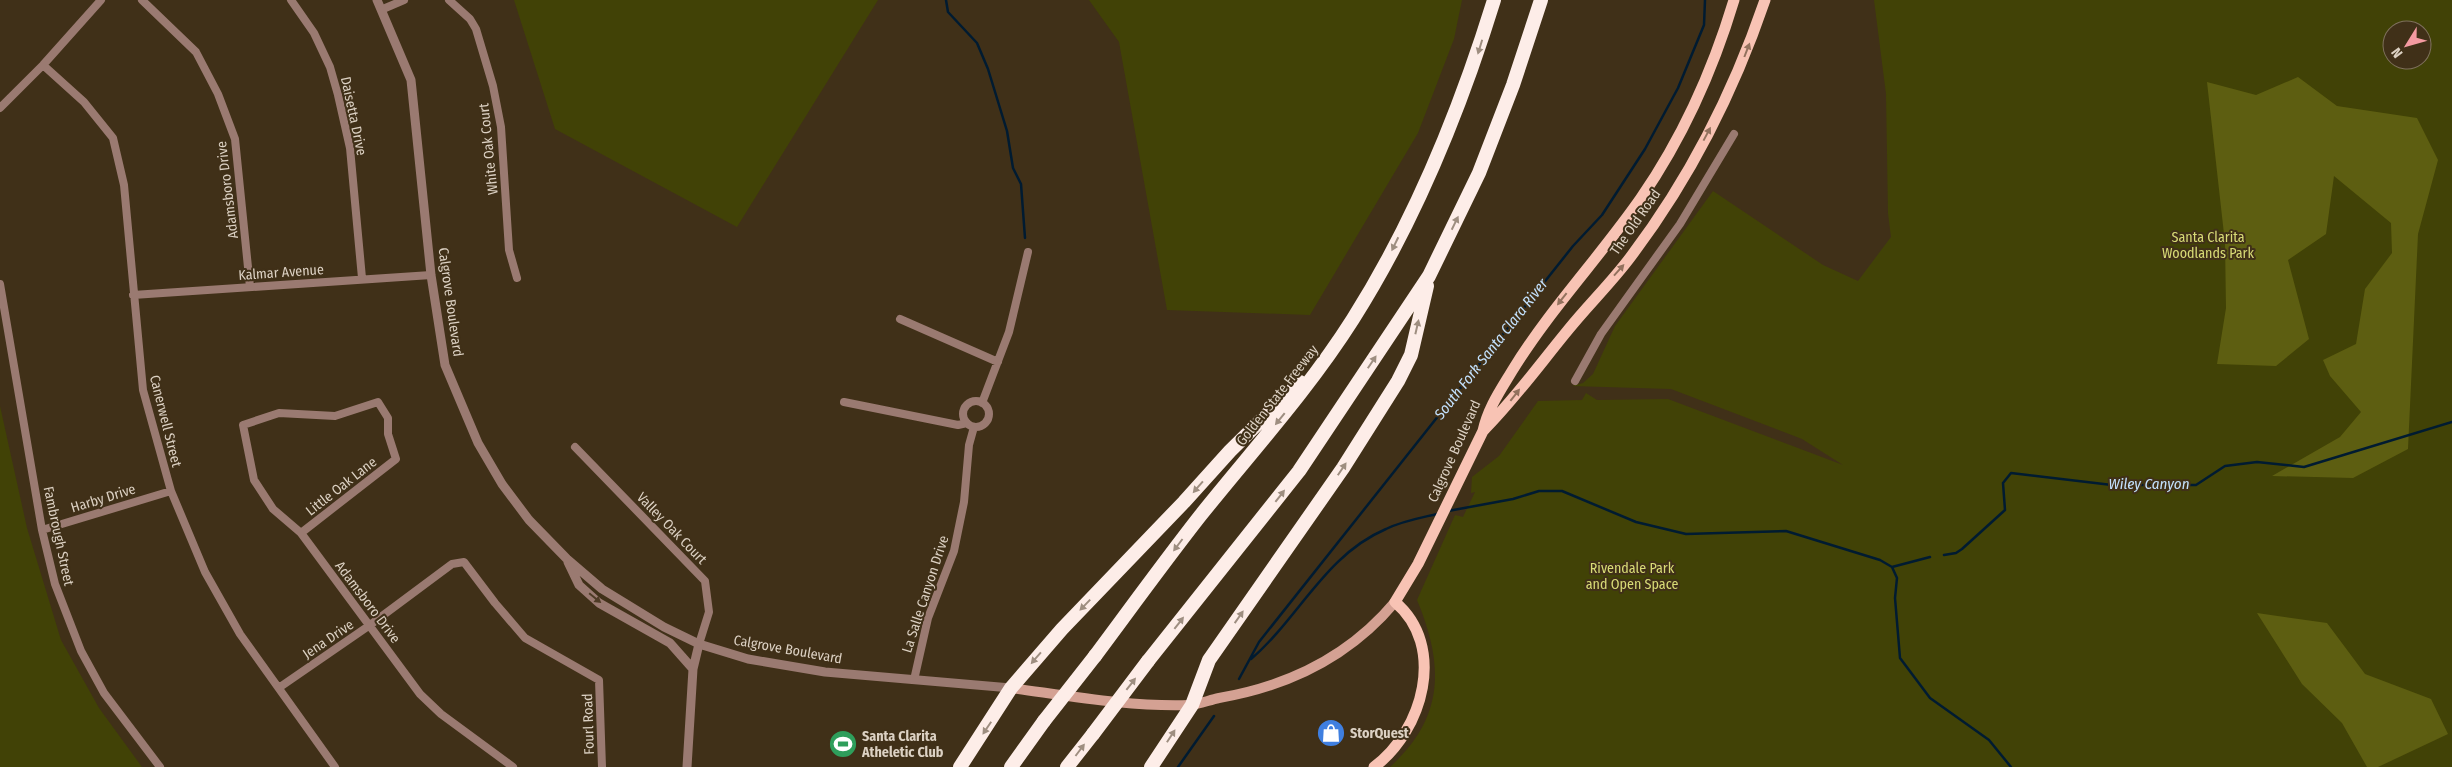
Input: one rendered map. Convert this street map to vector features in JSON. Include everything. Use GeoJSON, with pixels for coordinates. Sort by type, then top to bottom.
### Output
{"type":"FeatureCollection","features":[{"type":"Feature","properties":{"kind":"highway","name":"Golden State Freeway"},"geometry":{"type":"LineString","coordinates":[[1011,767],[1199,517],[1314,377],[1354,318],[1392,250],[1432,168],[1476,60],[1494,0]]}},
{"type":"Feature","properties":{"kind":"highway"},"geometry":{"type":"LineString","coordinates":[[1067,767],[1148,661],[1299,471],[1429,276],[1479,173],[1513,85],[1541,0]]}},
{"type":"Feature","properties":{"kind":"highway"},"geometry":{"type":"LineString","coordinates":[[1151,767],[1192,705],[1209,660],[1343,468],[1398,381],[1411,355],[1429,276]]}},
{"type":"Feature","properties":{"kind":"highway"},"geometry":{"type":"LineString","coordinates":[[960,767],[1011,688],[1062,629],[1184,502],[1230,451],[1331,352]]}},
{"type":"Feature","properties":{"kind":"main road","name":"The Old Road"},"geometry":{"type":"LineString","coordinates":[[1522,355],[1557,305],[1641,198],[1671,150],[1704,84],[1720,46],[1734,0]]}},
{"type":"Feature","properties":{"kind":"main road","name":"The Old Road"},"geometry":{"type":"LineString","coordinates":[[1483,431],[1499,415],[1585,308],[1631,257],[1660,216],[1728,96],[1765,0]]}},
{"type":"Feature","properties":{"kind":"main road","name":"Calgrove Boulevard"},"geometry":{"type":"LineString","coordinates":[[1011,688],[1134,704],[1192,705],[1258,691],[1308,672],[1351,645],[1382,618],[1396,602],[1432,536],[1483,431],[1487,411],[1522,355]]}},
{"type":"Feature","properties":{"kind":"main road"},"geometry":{"type":"LineString","coordinates":[[1374,767],[1383,760],[1407,732],[1421,697],[1424,674],[1422,646],[1414,622],[1408,613],[1396,602]]}},
{"type":"Feature","properties":{"kind":"street"},"geometry":{"type":"LineString","coordinates":[[0,108],[43,65],[101,0]]}},
{"type":"Feature","properties":{"kind":"street","name":"Adamsboro Drive"},"geometry":{"type":"LineString","coordinates":[[142,0],[196,52],[222,103],[235,139],[250,287]]}},
{"type":"Feature","properties":{"kind":"street","name":"Daisetta Drive"},"geometry":{"type":"LineString","coordinates":[[291,0],[314,33],[330,67],[338,95],[350,148],[362,278]]}},
{"type":"Feature","properties":{"kind":"street","name":"Calgrove Boulevard"},"geometry":{"type":"LineString","coordinates":[[378,0],[411,80],[430,274],[445,366],[478,443],[502,484],[529,520],[567,560],[602,589],[632,608],[699,644],[748,659],[798,668],[1011,688]]}},
{"type":"Feature","properties":{"kind":"street"},"geometry":{"type":"LineString","coordinates":[[383,9],[404,0]]}},
{"type":"Feature","properties":{"kind":"street","name":"White Oak Court"},"geometry":{"type":"LineString","coordinates":[[449,0],[470,19],[476,29],[492,86],[501,127],[509,250],[517,278]]}},
{"type":"Feature","properties":{"kind":"street","name":"Canerwell Street"},"geometry":{"type":"LineString","coordinates":[[43,65],[84,102],[113,138],[124,185],[143,390],[171,491],[205,572],[240,634],[280,687],[335,767]]}},
{"type":"Feature","properties":{"kind":"street"},"geometry":{"type":"LineString","coordinates":[[1575,381],[1601,334],[1680,224],[1734,134]]}},
{"type":"Feature","properties":{"kind":"street"},"geometry":{"type":"LineString","coordinates":[[982,403],[1012,325],[1028,252]]}},
{"type":"Feature","properties":{"kind":"street","name":"Kalmar Avenue"},"geometry":{"type":"LineString","coordinates":[[133,295],[430,274]]}},
{"type":"Feature","properties":{"kind":"street","name":"Fambrough Street"},"geometry":{"type":"LineString","coordinates":[[0,284],[42,530],[55,584],[82,651],[104,693],[160,767]]}},
{"type":"Feature","properties":{"kind":"street"},"geometry":{"type":"LineString","coordinates":[[900,319],[998,362]]}},
{"type":"Feature","properties":{"kind":"street","name":"Adamsboro Drive"},"geometry":{"type":"LineString","coordinates":[[396,459],[388,434],[388,418],[378,402],[335,416],[278,413],[243,424],[254,480],[273,509],[301,533],[420,694],[441,714],[513,767]]}},
{"type":"Feature","properties":{"kind":"street"},"geometry":{"type":"LineString","coordinates":[[844,402],[958,425],[981,426],[988,420],[988,410],[982,403],[972,402],[965,409],[964,419],[970,425]]}},
{"type":"Feature","properties":{"kind":"street","name":"La Salle Canyon Drive"},"geometry":{"type":"LineString","coordinates":[[914,680],[928,618],[954,551],[964,502],[970,425]]}},
{"type":"Feature","properties":{"kind":"street","name":"Valley Oak Court"},"geometry":{"type":"LineString","coordinates":[[575,447],[705,581],[709,612],[699,644]]}},
{"type":"Feature","properties":{"kind":"street","name":"Little Oak Lane"},"geometry":{"type":"LineString","coordinates":[[301,533],[396,459]]}},
{"type":"Feature","properties":{"kind":"street","name":"Harby Drive"},"geometry":{"type":"LineString","coordinates":[[42,530],[171,491]]}},
{"type":"Feature","properties":{"kind":"street"},"geometry":{"type":"LineString","coordinates":[[567,560],[579,585],[599,603],[670,644],[693,669]]}},
{"type":"Feature","properties":{"kind":"street","name":"Jena Drive"},"geometry":{"type":"LineString","coordinates":[[280,687],[370,625],[452,564],[464,562],[495,604],[525,638],[599,680]]}},
{"type":"Feature","properties":{"kind":"street"},"geometry":{"type":"LineString","coordinates":[[687,767],[693,669],[699,644]]}},
{"type":"Feature","properties":{"kind":"street","name":"Fourl Road"},"geometry":{"type":"LineString","coordinates":[[599,680],[602,767]]}},
{"type":"Feature","properties":{"kind":"green space"},"geometry":{"type":"Polygon","coordinates":[[[514,0],[878,0],[737,227],[555,129],[514,0]]]}},
{"type":"Feature","properties":{"kind":"green space"},"geometry":{"type":"Polygon","coordinates":[[[1089,0],[1462,0],[1454,39],[1418,133],[1310,315],[1167,310],[1119,42],[1089,0]]]}},
{"type":"Feature","properties":{"kind":"green space"},"geometry":{"type":"Polygon","coordinates":[[[1874,0],[2452,0],[2452,767],[1390,767],[1408,748],[1421,729],[1430,709],[1434,689],[1435,668],[1432,646],[1417,600],[1455,515],[1463,517],[1475,492],[1471,493],[1472,477],[1499,456],[1538,401],[1582,400],[1586,393],[1597,400],[1668,399],[1843,465],[1802,439],[1671,389],[1572,386],[1583,383],[1593,374],[1615,326],[1713,191],[1823,265],[1858,281],[1891,237],[1888,213],[1886,94],[1874,0]]]}},
{"type":"Feature","properties":{"kind":"green space"},"geometry":{"type":"Polygon","coordinates":[[[0,406],[27,528],[61,640],[99,708],[142,767],[0,767],[0,406]]]}},
{"type":"Feature","properties":{"kind":"shaded area"},"geometry":{"type":"Polygon","coordinates":[[[2298,77],[2337,106],[2417,118],[2438,160],[2418,234],[2408,449],[2353,478],[2272,476],[2340,437],[2361,412],[2330,376],[2323,360],[2356,344],[2365,289],[2392,253],[2391,223],[2334,176],[2326,234],[2288,260],[2309,339],[2276,366],[2217,364],[2226,308],[2225,243],[2207,82],[2256,95],[2298,77]]]}},
{"type":"Feature","properties":{"kind":"shaded area"},"geometry":{"type":"Polygon","coordinates":[[[2257,613],[2327,623],[2365,674],[2431,699],[2448,734],[2378,767],[2367,767],[2342,723],[2302,684],[2257,613]]]}},
{"type":"Feature","properties":{"kind":"waterway"},"geometry":{"type":"LineString","coordinates":[[946,0],[948,12],[977,43],[988,69],[1007,131],[1013,168],[1021,184],[1025,238]]}},
{"type":"Feature","properties":{"kind":"waterway","name":"South Fork Santa Clara River"},"geometry":{"type":"LineString","coordinates":[[1239,679],[1259,642],[1573,246],[1602,215],[1645,149],[1678,88],[1704,25],[1705,0]]}},
{"type":"Feature","properties":{"kind":"waterway","name":"Wiley Canyon"},"geometry":{"type":"LineString","coordinates":[[1944,555],[1956,553],[1962,549],[2005,510],[2003,483],[2011,473],[2112,485],[2196,485],[2225,466],[2257,462],[2304,467],[2452,422]]}},
{"type":"Feature","properties":{"kind":"waterway"},"geometry":{"type":"LineString","coordinates":[[1448,511],[1513,499],[1539,491],[1562,491],[1636,522],[1686,534],[1786,531],[1880,560],[1892,567],[1897,578],[1895,598],[1900,658],[1930,698],[1989,740],[2011,767]]}},
{"type":"Feature","properties":{"kind":"waterway"},"geometry":{"type":"LineString","coordinates":[[1251,659],[1284,625],[1329,571],[1365,540],[1392,526],[1437,514]]}},
{"type":"Feature","properties":{"kind":"waterway","name":"Wiley Canyon"},"geometry":{"type":"LineString","coordinates":[[1892,567],[1930,557]]}},
{"type":"Feature","properties":{"kind":"waterway","name":"South Fork Santa Clara River"},"geometry":{"type":"LineString","coordinates":[[1178,767],[1214,716]]}},
{"type":"Feature","properties":{"kind":"place","name":"StorQuest"},"geometry":{"type":"Point","coordinates":[1331,733]}},
{"type":"Feature","properties":{"kind":"place","name":"Santa Clarita Atheletic Club"},"geometry":{"type":"Point","coordinates":[843,744]}},
{"type":"Feature","properties":{"kind":"park label","name":"Santa Clarita Woodlands Park"},"geometry":{"type":"Point","coordinates":[2208,246]}},
{"type":"Feature","properties":{"kind":"park label","name":"Rivendale Park and Open Space"},"geometry":{"type":"Point","coordinates":[1632,576]}}]}
